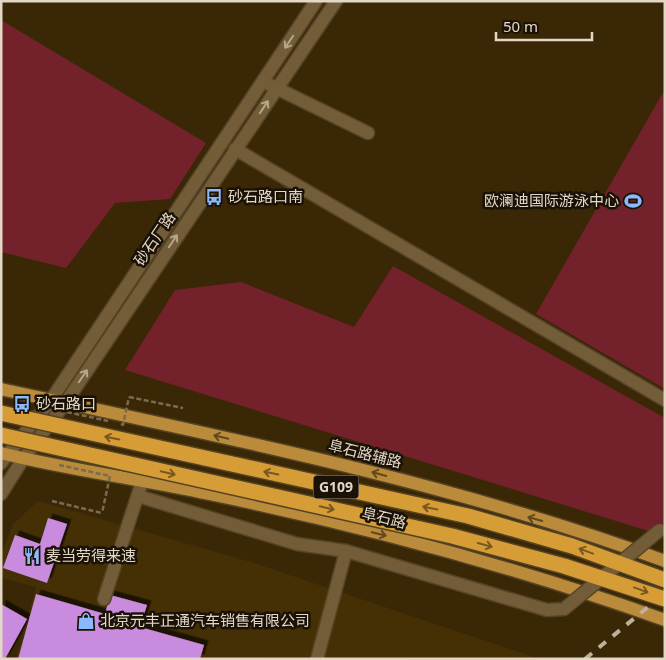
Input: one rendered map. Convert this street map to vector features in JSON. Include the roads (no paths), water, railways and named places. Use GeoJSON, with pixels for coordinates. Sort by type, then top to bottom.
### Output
{"type":"FeatureCollection","features":[{"type":"Feature","properties":{"kind":"highway","name":"阜石路"},"geometry":{"type":"LineString","coordinates":[[1,413],[468,516],[572,546],[665,580]]}},
{"type":"Feature","properties":{"kind":"highway","name":"阜石路"},"geometry":{"type":"LineString","coordinates":[[1,435],[452,536],[564,566],[665,599]]}},
{"type":"Feature","properties":{"kind":"main road"},"geometry":{"type":"LineString","coordinates":[[1,389],[51,400]]}},
{"type":"Feature","properties":{"kind":"main road","name":"阜石路辅路"},"geometry":{"type":"LineString","coordinates":[[51,400],[67,407],[364,470],[600,538],[665,561]]}},
{"type":"Feature","properties":{"kind":"main road","name":"阜石路"},"geometry":{"type":"LineString","coordinates":[[3,457],[24,459],[210,494],[453,552],[575,588],[665,620]]}},
{"type":"Feature","properties":{"kind":"street","name":"砂石厂路"},"geometry":{"type":"LineString","coordinates":[[3,457],[51,400],[316,1]]}},
{"type":"Feature","properties":{"kind":"street","name":"砂石厂路"},"geometry":{"type":"LineString","coordinates":[[1,494],[24,459],[67,407],[235,149],[336,1]]}},
{"type":"Feature","properties":{"kind":"street"},"geometry":{"type":"LineString","coordinates":[[263,81],[368,133]]}},
{"type":"Feature","properties":{"kind":"street"},"geometry":{"type":"LineString","coordinates":[[235,149],[665,400]]}},
{"type":"Feature","properties":{"kind":"street"},"geometry":{"type":"LineString","coordinates":[[104,599],[142,481]]}},
{"type":"Feature","properties":{"kind":"street"},"geometry":{"type":"LineString","coordinates":[[138,496],[297,544],[346,550],[547,610],[564,609],[660,530]]}},
{"type":"Feature","properties":{"kind":"street"},"geometry":{"type":"LineString","coordinates":[[317,659],[346,550]]}},
{"type":"Feature","properties":{"kind":"railway"},"geometry":{"type":"LineString","coordinates":[[585,659],[665,593]]}},
{"type":"Feature","properties":{"kind":"place","name":"砂石路口南"},"geometry":{"type":"Point","coordinates":[214,197]}},
{"type":"Feature","properties":{"kind":"place","name":"欧澜迪国际游泳中心"},"geometry":{"type":"Point","coordinates":[633,201]}},
{"type":"Feature","properties":{"kind":"place","name":"砂石路口"},"geometry":{"type":"Point","coordinates":[22,404]}},
{"type":"Feature","properties":{"kind":"place","name":"麦当劳得来速"},"geometry":{"type":"Point","coordinates":[32,556]}},
{"type":"Feature","properties":{"kind":"place","name":"北京元丰正通汽车销售有限公司"},"geometry":{"type":"Point","coordinates":[86,621]}}]}
